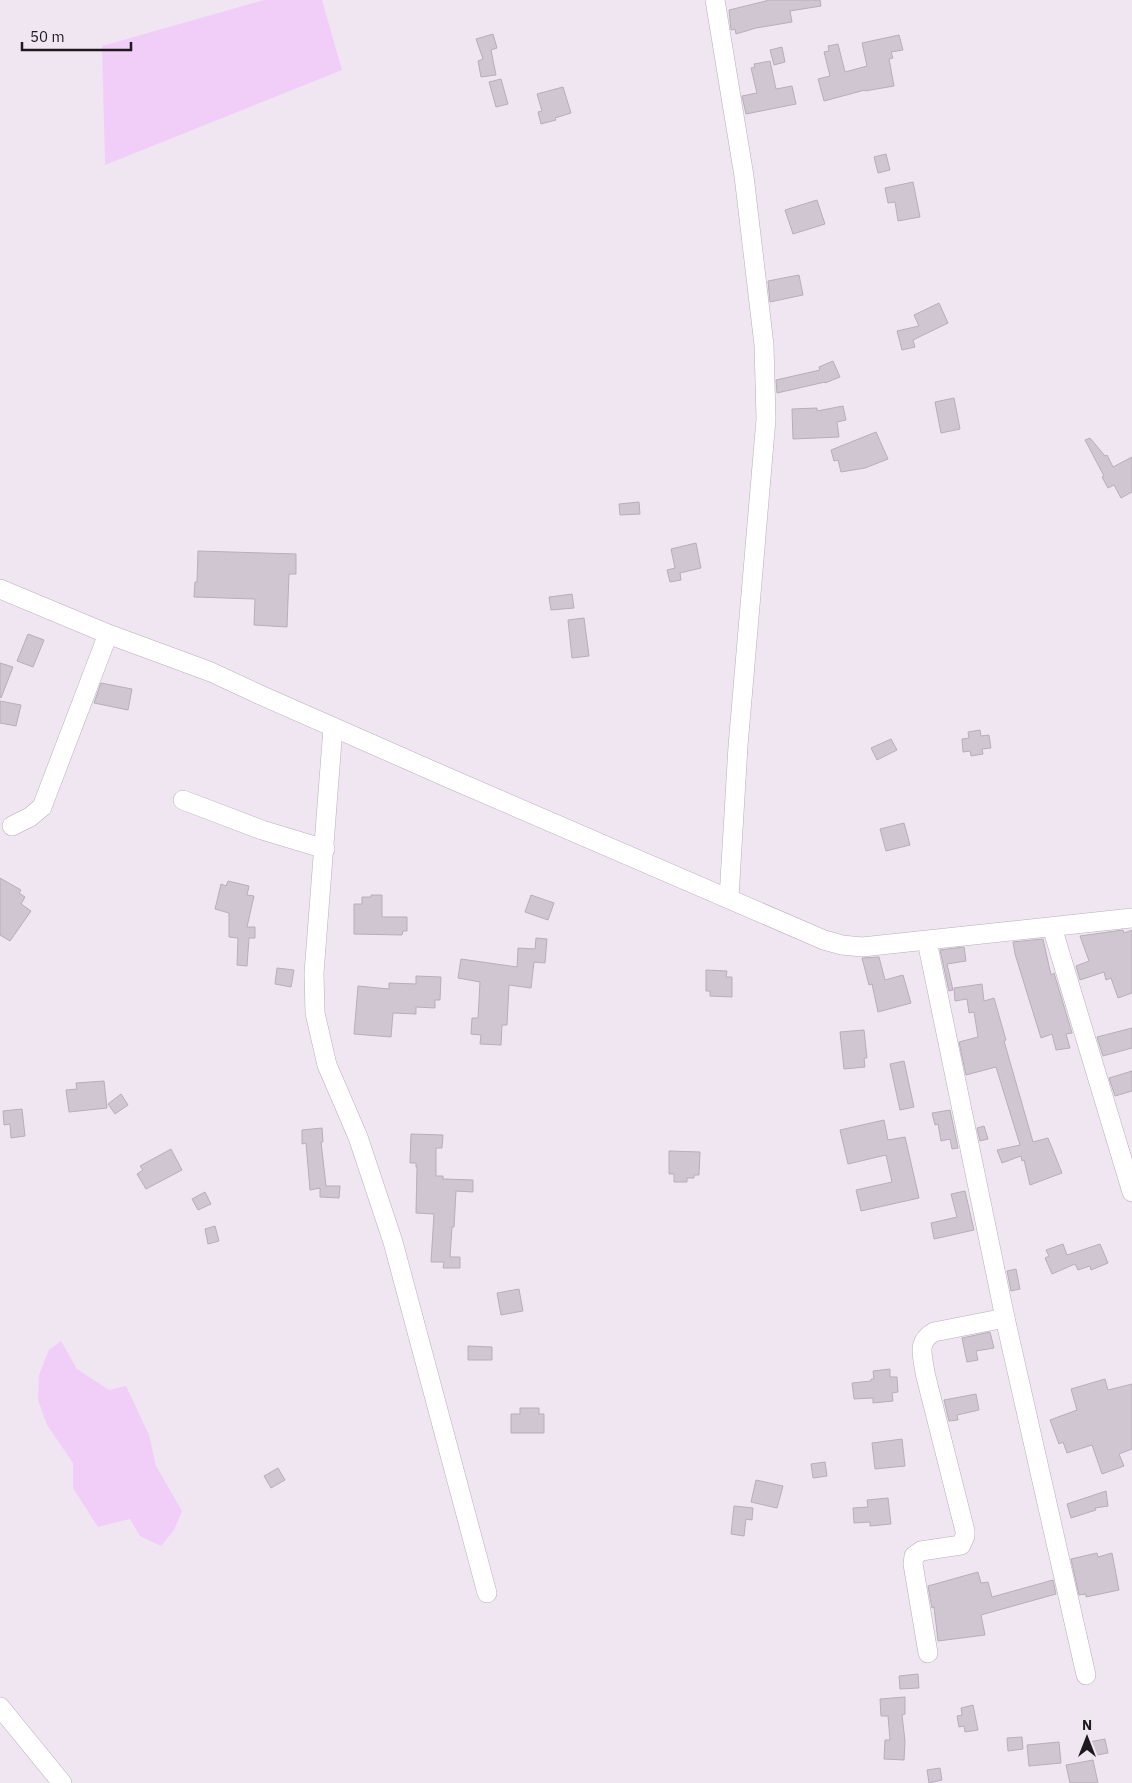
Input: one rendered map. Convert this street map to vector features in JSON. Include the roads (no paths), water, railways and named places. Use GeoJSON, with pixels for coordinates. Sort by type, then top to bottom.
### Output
{"type":"FeatureCollection","features":[{"type":"Feature","properties":{"kind":"street"},"geometry":{"type":"LineString","coordinates":[[715,0],[744,176],[764,345],[766,419],[738,746],[729,898]]}},
{"type":"Feature","properties":{"kind":"street"},"geometry":{"type":"LineString","coordinates":[[0,589],[108,634],[211,672],[333,728],[824,940],[842,945],[862,947],[1132,918]]}},
{"type":"Feature","properties":{"kind":"street"},"geometry":{"type":"LineString","coordinates":[[12,826],[30,817],[42,807],[108,634]]}},
{"type":"Feature","properties":{"kind":"street"},"geometry":{"type":"LineString","coordinates":[[333,728],[314,973],[315,1013],[327,1065],[358,1137],[393,1242],[487,1593]]}},
{"type":"Feature","properties":{"kind":"street"},"geometry":{"type":"LineString","coordinates":[[182,800],[262,830],[325,849]]}},
{"type":"Feature","properties":{"kind":"street"},"geometry":{"type":"LineString","coordinates":[[1052,927],[1132,1192]]}},
{"type":"Feature","properties":{"kind":"street"},"geometry":{"type":"LineString","coordinates":[[927,941],[1005,1318],[1086,1675]]}},
{"type":"Feature","properties":{"kind":"street"},"geometry":{"type":"LineString","coordinates":[[928,1654],[913,1564],[914,1556],[921,1551],[961,1544],[965,1531],[925,1373],[922,1346],[927,1336],[934,1332],[1005,1318]]}},
{"type":"Feature","properties":{"kind":"street"},"geometry":{"type":"LineString","coordinates":[[0,1707],[62,1783]]}}]}
